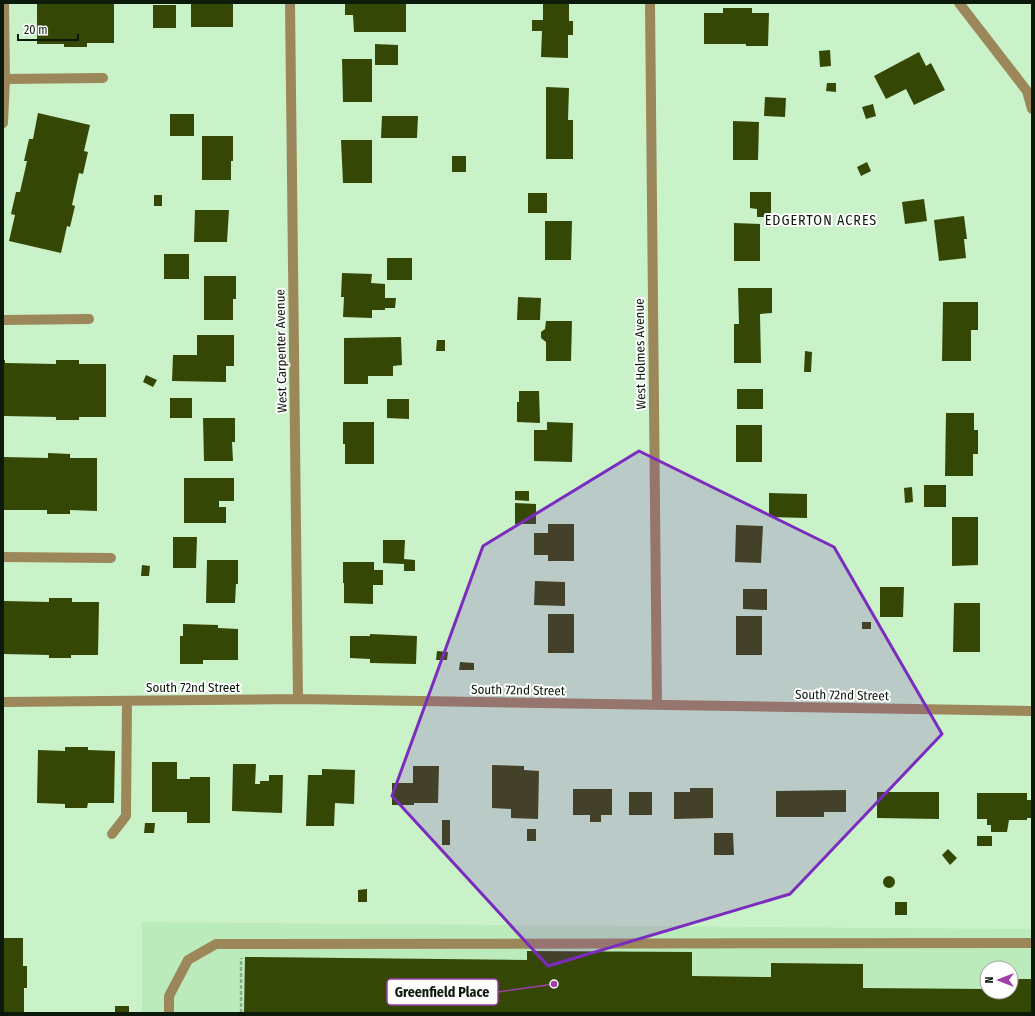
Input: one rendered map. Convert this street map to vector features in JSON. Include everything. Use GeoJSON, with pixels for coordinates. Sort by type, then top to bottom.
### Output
{"type":"FeatureCollection","features":[{"type":"Feature","properties":{"kind":"street"},"geometry":{"type":"LineString","coordinates":[[3,123],[4,3]]}},
{"type":"Feature","properties":{"kind":"street","name":"West Carpenter Avenue"},"geometry":{"type":"LineString","coordinates":[[290,3],[298,699]]}},
{"type":"Feature","properties":{"kind":"street","name":"West Holmes Avenue"},"geometry":{"type":"LineString","coordinates":[[650,3],[657,705]]}},
{"type":"Feature","properties":{"kind":"street"},"geometry":{"type":"LineString","coordinates":[[959,3],[1027,91],[1032,109]]}},
{"type":"Feature","properties":{"kind":"street"},"geometry":{"type":"LineString","coordinates":[[4,79],[103,78]]}},
{"type":"Feature","properties":{"kind":"street"},"geometry":{"type":"LineString","coordinates":[[3,320],[89,319]]}},
{"type":"Feature","properties":{"kind":"street"},"geometry":{"type":"LineString","coordinates":[[3,557],[111,558]]}},
{"type":"Feature","properties":{"kind":"street","name":"South 72nd Street"},"geometry":{"type":"LineString","coordinates":[[3,702],[298,699],[1032,711]]}},
{"type":"Feature","properties":{"kind":"street"},"geometry":{"type":"LineString","coordinates":[[112,834],[126,816],[127,701]]}},
{"type":"Feature","properties":{"kind":"street"},"geometry":{"type":"LineString","coordinates":[[169,1013],[169,996],[188,960],[216,944],[1032,943]]}},
{"type":"Feature","properties":{"kind":"path"},"geometry":{"type":"LineString","coordinates":[[241,1013],[242,944]]}},
{"type":"Feature","properties":{"kind":"highlighted area"},"geometry":{"type":"Polygon","coordinates":[[[639,451],[834,547],[942,734],[790,894],[548,966],[392,796],[483,546],[639,451]]]}},
{"type":"Feature","properties":{"kind":"shaded area"},"geometry":{"type":"Polygon","coordinates":[[[142,922],[1032,929],[1032,1013],[142,1013],[142,922]]]}},
{"type":"Feature","properties":{"kind":"building"},"geometry":{"type":"Polygon","coordinates":[[[37,3],[114,3],[114,43],[87,43],[87,47],[64,47],[64,44],[37,44],[37,3]]]}},
{"type":"Feature","properties":{"kind":"building"},"geometry":{"type":"Polygon","coordinates":[[[191,3],[233,3],[233,27],[191,27],[191,3]]]}},
{"type":"Feature","properties":{"kind":"building"},"geometry":{"type":"Polygon","coordinates":[[[345,3],[406,4],[406,32],[354,32],[353,15],[345,15],[345,3]]]}},
{"type":"Feature","properties":{"kind":"building"},"geometry":{"type":"Polygon","coordinates":[[[543,3],[569,3],[569,21],[573,21],[573,35],[568,35],[568,58],[541,57],[542,31],[532,31],[532,20],[543,20],[543,3]]]}},
{"type":"Feature","properties":{"kind":"building"},"geometry":{"type":"Polygon","coordinates":[[[153,5],[176,5],[176,28],[153,28],[153,5]]]}},
{"type":"Feature","properties":{"kind":"building"},"geometry":{"type":"Polygon","coordinates":[[[723,8],[752,8],[752,13],[769,13],[768,46],[746,46],[746,44],[704,44],[704,13],[723,13],[723,8]]]}},
{"type":"Feature","properties":{"kind":"building"},"geometry":{"type":"Polygon","coordinates":[[[375,44],[398,45],[398,65],[375,65],[375,44]]]}},
{"type":"Feature","properties":{"kind":"building"},"geometry":{"type":"Polygon","coordinates":[[[830,50],[831,66],[820,67],[819,51],[830,50]]]}},
{"type":"Feature","properties":{"kind":"building"},"geometry":{"type":"Polygon","coordinates":[[[919,52],[926,66],[931,63],[945,90],[914,105],[906,89],[886,99],[874,76],[919,52]]]}},
{"type":"Feature","properties":{"kind":"building"},"geometry":{"type":"Polygon","coordinates":[[[342,59],[372,59],[372,102],[343,102],[342,59]]]}},
{"type":"Feature","properties":{"kind":"building"},"geometry":{"type":"Polygon","coordinates":[[[827,83],[836,83],[836,92],[826,91],[827,83]]]}},
{"type":"Feature","properties":{"kind":"building"},"geometry":{"type":"Polygon","coordinates":[[[546,87],[569,88],[568,120],[573,120],[573,159],[546,159],[546,87]]]}},
{"type":"Feature","properties":{"kind":"building"},"geometry":{"type":"Polygon","coordinates":[[[765,97],[786,98],[785,117],[764,116],[765,97]]]}},
{"type":"Feature","properties":{"kind":"building"},"geometry":{"type":"Polygon","coordinates":[[[873,104],[876,116],[866,119],[862,107],[873,104]]]}},
{"type":"Feature","properties":{"kind":"building"},"geometry":{"type":"Polygon","coordinates":[[[38,113],[90,125],[84,151],[88,152],[83,174],[79,173],[72,205],[75,206],[70,227],[67,226],[61,253],[9,241],[15,215],[11,214],[16,192],[20,192],[27,161],[24,161],[29,139],[33,139],[38,113]]]}},
{"type":"Feature","properties":{"kind":"building"},"geometry":{"type":"Polygon","coordinates":[[[170,114],[194,114],[194,136],[170,136],[170,114]]]}},
{"type":"Feature","properties":{"kind":"building"},"geometry":{"type":"Polygon","coordinates":[[[382,116],[418,116],[417,138],[381,138],[382,116]]]}},
{"type":"Feature","properties":{"kind":"building"},"geometry":{"type":"Polygon","coordinates":[[[733,121],[759,122],[758,160],[733,160],[733,121]]]}},
{"type":"Feature","properties":{"kind":"building"},"geometry":{"type":"Polygon","coordinates":[[[202,136],[233,136],[231,180],[202,180],[202,136]]]}},
{"type":"Feature","properties":{"kind":"building"},"geometry":{"type":"Polygon","coordinates":[[[341,140],[372,140],[372,183],[343,183],[341,140]]]}},
{"type":"Feature","properties":{"kind":"building"},"geometry":{"type":"Polygon","coordinates":[[[452,156],[466,156],[466,172],[452,172],[452,156]]]}},
{"type":"Feature","properties":{"kind":"building"},"geometry":{"type":"Polygon","coordinates":[[[867,162],[871,171],[861,176],[857,167],[867,162]]]}},
{"type":"Feature","properties":{"kind":"building"},"geometry":{"type":"Polygon","coordinates":[[[750,192],[771,192],[771,217],[757,217],[757,209],[750,208],[750,192]]]}},
{"type":"Feature","properties":{"kind":"building"},"geometry":{"type":"Polygon","coordinates":[[[528,193],[547,193],[547,213],[528,213],[528,193]]]}},
{"type":"Feature","properties":{"kind":"building"},"geometry":{"type":"Polygon","coordinates":[[[154,195],[162,195],[162,206],[154,206],[154,195]]]}},
{"type":"Feature","properties":{"kind":"building"},"geometry":{"type":"Polygon","coordinates":[[[924,199],[927,221],[905,224],[902,202],[924,199]]]}},
{"type":"Feature","properties":{"kind":"building"},"geometry":{"type":"Polygon","coordinates":[[[195,210],[229,210],[227,242],[194,242],[195,210]]]}},
{"type":"Feature","properties":{"kind":"building"},"geometry":{"type":"Polygon","coordinates":[[[964,216],[967,239],[964,239],[966,258],[939,261],[934,220],[964,216]]]}},
{"type":"Feature","properties":{"kind":"building"},"geometry":{"type":"Polygon","coordinates":[[[545,221],[572,221],[571,260],[545,260],[545,221]]]}},
{"type":"Feature","properties":{"kind":"building"},"geometry":{"type":"Polygon","coordinates":[[[734,223],[760,224],[760,261],[734,261],[734,223]]]}},
{"type":"Feature","properties":{"kind":"building"},"geometry":{"type":"Polygon","coordinates":[[[164,254],[189,254],[189,279],[164,279],[164,254]]]}},
{"type":"Feature","properties":{"kind":"building"},"geometry":{"type":"Polygon","coordinates":[[[387,258],[412,258],[412,280],[387,280],[387,258]]]}},
{"type":"Feature","properties":{"kind":"building"},"geometry":{"type":"Polygon","coordinates":[[[342,273],[372,274],[371,283],[385,284],[385,298],[396,298],[395,308],[372,310],[372,318],[343,317],[344,297],[341,297],[342,273]]]}},
{"type":"Feature","properties":{"kind":"building"},"geometry":{"type":"Polygon","coordinates":[[[204,276],[236,276],[236,299],[233,299],[233,320],[204,320],[204,276]]]}},
{"type":"Feature","properties":{"kind":"building"},"geometry":{"type":"Polygon","coordinates":[[[738,288],[772,288],[772,313],[760,314],[761,363],[734,363],[734,324],[739,324],[738,288]]]}},
{"type":"Feature","properties":{"kind":"building"},"geometry":{"type":"Polygon","coordinates":[[[518,297],[541,298],[540,320],[517,320],[518,297]]]}},
{"type":"Feature","properties":{"kind":"building"},"geometry":{"type":"Polygon","coordinates":[[[943,302],[978,302],[978,330],[971,330],[971,361],[942,361],[943,302]]]}},
{"type":"Feature","properties":{"kind":"building"},"geometry":{"type":"Polygon","coordinates":[[[546,321],[572,321],[571,361],[546,361],[546,342],[541,338],[541,332],[545,329],[546,321]]]}},
{"type":"Feature","properties":{"kind":"building"},"geometry":{"type":"Polygon","coordinates":[[[197,335],[234,335],[234,366],[226,366],[226,382],[172,381],[173,355],[197,355],[197,335]]]}},
{"type":"Feature","properties":{"kind":"building"},"geometry":{"type":"Polygon","coordinates":[[[401,337],[402,365],[393,366],[393,376],[368,376],[368,384],[344,384],[344,338],[401,337]]]}},
{"type":"Feature","properties":{"kind":"building"},"geometry":{"type":"Polygon","coordinates":[[[437,340],[445,340],[445,351],[436,351],[437,340]]]}},
{"type":"Feature","properties":{"kind":"building"},"geometry":{"type":"Polygon","coordinates":[[[805,351],[812,352],[811,372],[804,372],[805,351]]]}},
{"type":"Feature","properties":{"kind":"building"},"geometry":{"type":"Polygon","coordinates":[[[3,360],[5,360],[5,363],[56,364],[56,360],[79,360],[79,364],[106,364],[106,417],[79,417],[79,420],[56,420],[56,417],[4,416],[3,420],[3,360]]]}},
{"type":"Feature","properties":{"kind":"building"},"geometry":{"type":"Polygon","coordinates":[[[146,375],[157,380],[153,387],[143,382],[146,375]]]}},
{"type":"Feature","properties":{"kind":"building"},"geometry":{"type":"Polygon","coordinates":[[[737,389],[763,389],[763,409],[737,409],[737,389]]]}},
{"type":"Feature","properties":{"kind":"building"},"geometry":{"type":"Polygon","coordinates":[[[519,391],[539,391],[540,423],[517,422],[517,402],[519,402],[519,391]]]}},
{"type":"Feature","properties":{"kind":"building"},"geometry":{"type":"Polygon","coordinates":[[[170,398],[192,398],[192,418],[170,418],[170,398]]]}},
{"type":"Feature","properties":{"kind":"building"},"geometry":{"type":"Polygon","coordinates":[[[387,399],[409,399],[409,419],[387,418],[387,399]]]}},
{"type":"Feature","properties":{"kind":"building"},"geometry":{"type":"Polygon","coordinates":[[[946,413],[974,413],[974,430],[978,430],[978,454],[973,454],[973,476],[945,476],[946,413]]]}},
{"type":"Feature","properties":{"kind":"building"},"geometry":{"type":"Polygon","coordinates":[[[203,418],[235,418],[235,442],[232,442],[233,461],[204,461],[203,418]]]}},
{"type":"Feature","properties":{"kind":"building"},"geometry":{"type":"Polygon","coordinates":[[[343,422],[374,422],[374,464],[345,464],[343,422]]]}},
{"type":"Feature","properties":{"kind":"building"},"geometry":{"type":"Polygon","coordinates":[[[547,422],[573,423],[572,462],[534,461],[534,430],[547,430],[547,422]]]}},
{"type":"Feature","properties":{"kind":"building"},"geometry":{"type":"Polygon","coordinates":[[[736,425],[762,425],[762,462],[736,462],[736,425]]]}},
{"type":"Feature","properties":{"kind":"building"},"geometry":{"type":"Polygon","coordinates":[[[48,453],[70,454],[70,458],[97,458],[97,511],[70,510],[70,514],[47,514],[47,510],[3,510],[3,457],[48,458],[48,453]]]}},
{"type":"Feature","properties":{"kind":"building"},"geometry":{"type":"Polygon","coordinates":[[[184,478],[234,478],[234,501],[219,501],[219,507],[226,507],[226,523],[184,523],[184,478]]]}},
{"type":"Feature","properties":{"kind":"building"},"geometry":{"type":"Polygon","coordinates":[[[924,485],[946,485],[946,507],[924,507],[924,485]]]}},
{"type":"Feature","properties":{"kind":"building"},"geometry":{"type":"Polygon","coordinates":[[[912,487],[913,502],[905,503],[904,488],[912,487]]]}},
{"type":"Feature","properties":{"kind":"building"},"geometry":{"type":"Polygon","coordinates":[[[515,491],[529,491],[529,501],[515,500],[515,491]]]}},
{"type":"Feature","properties":{"kind":"building"},"geometry":{"type":"Polygon","coordinates":[[[769,493],[807,494],[807,518],[769,517],[769,493]]]}},
{"type":"Feature","properties":{"kind":"building"},"geometry":{"type":"Polygon","coordinates":[[[515,503],[536,504],[536,524],[515,524],[515,503]]]}},
{"type":"Feature","properties":{"kind":"building"},"geometry":{"type":"Polygon","coordinates":[[[952,517],[978,517],[978,565],[952,566],[952,517]]]}},
{"type":"Feature","properties":{"kind":"building"},"geometry":{"type":"Polygon","coordinates":[[[548,524],[574,524],[574,561],[548,561],[548,555],[534,555],[534,533],[548,533],[548,524]]]}},
{"type":"Feature","properties":{"kind":"building"},"geometry":{"type":"Polygon","coordinates":[[[736,525],[763,526],[761,563],[735,562],[736,525]]]}},
{"type":"Feature","properties":{"kind":"building"},"geometry":{"type":"Polygon","coordinates":[[[173,537],[197,537],[196,568],[173,568],[173,537]]]}},
{"type":"Feature","properties":{"kind":"building"},"geometry":{"type":"Polygon","coordinates":[[[383,540],[405,540],[404,559],[415,560],[415,571],[404,571],[404,564],[383,563],[383,540]]]}},
{"type":"Feature","properties":{"kind":"building"},"geometry":{"type":"Polygon","coordinates":[[[207,560],[238,560],[238,584],[236,584],[235,603],[206,603],[207,560]]]}},
{"type":"Feature","properties":{"kind":"building"},"geometry":{"type":"Polygon","coordinates":[[[343,562],[374,562],[374,570],[383,570],[383,585],[373,585],[373,604],[344,603],[343,562]]]}},
{"type":"Feature","properties":{"kind":"building"},"geometry":{"type":"Polygon","coordinates":[[[142,565],[150,566],[149,576],[141,576],[142,565]]]}},
{"type":"Feature","properties":{"kind":"building"},"geometry":{"type":"Polygon","coordinates":[[[535,581],[565,582],[565,606],[534,605],[535,581]]]}},
{"type":"Feature","properties":{"kind":"building"},"geometry":{"type":"Polygon","coordinates":[[[880,587],[904,587],[903,617],[880,617],[880,587]]]}},
{"type":"Feature","properties":{"kind":"building"},"geometry":{"type":"Polygon","coordinates":[[[743,589],[767,589],[767,610],[743,609],[743,589]]]}},
{"type":"Feature","properties":{"kind":"building"},"geometry":{"type":"Polygon","coordinates":[[[49,598],[72,598],[72,602],[99,602],[98,655],[71,655],[71,658],[49,658],[49,655],[3,654],[3,601],[49,602],[49,598]]]}},
{"type":"Feature","properties":{"kind":"building"},"geometry":{"type":"Polygon","coordinates":[[[954,603],[980,603],[980,652],[953,652],[954,603]]]}},
{"type":"Feature","properties":{"kind":"building"},"geometry":{"type":"Polygon","coordinates":[[[548,614],[574,614],[574,653],[548,653],[548,614]]]}},
{"type":"Feature","properties":{"kind":"building"},"geometry":{"type":"Polygon","coordinates":[[[736,616],[762,616],[762,655],[736,655],[736,616]]]}},
{"type":"Feature","properties":{"kind":"building"},"geometry":{"type":"Polygon","coordinates":[[[862,622],[871,622],[871,629],[862,629],[862,622]]]}},
{"type":"Feature","properties":{"kind":"building"},"geometry":{"type":"Polygon","coordinates":[[[183,624],[218,625],[218,628],[238,629],[238,660],[203,660],[203,664],[180,664],[180,636],[183,636],[183,624]]]}},
{"type":"Feature","properties":{"kind":"building"},"geometry":{"type":"Polygon","coordinates":[[[370,634],[417,636],[416,664],[370,663],[370,659],[350,658],[350,636],[370,636],[370,634]]]}},
{"type":"Feature","properties":{"kind":"building"},"geometry":{"type":"Polygon","coordinates":[[[437,651],[448,652],[447,660],[436,660],[437,651]]]}},
{"type":"Feature","properties":{"kind":"building"},"geometry":{"type":"Polygon","coordinates":[[[460,662],[474,663],[474,670],[459,670],[460,662]]]}},
{"type":"Feature","properties":{"kind":"building"},"geometry":{"type":"Polygon","coordinates":[[[65,747],[88,747],[88,750],[115,751],[114,803],[88,803],[87,808],[65,808],[65,804],[37,803],[38,750],[65,751],[65,747]]]}},
{"type":"Feature","properties":{"kind":"building"},"geometry":{"type":"Polygon","coordinates":[[[152,762],[177,762],[177,779],[190,779],[190,777],[210,777],[210,823],[187,823],[187,812],[152,812],[152,762]]]}},
{"type":"Feature","properties":{"kind":"building"},"geometry":{"type":"Polygon","coordinates":[[[233,764],[256,764],[255,784],[260,784],[260,781],[269,781],[269,775],[283,775],[282,813],[232,811],[233,764]]]}},
{"type":"Feature","properties":{"kind":"building"},"geometry":{"type":"Polygon","coordinates":[[[492,765],[524,766],[524,770],[539,771],[538,819],[511,818],[511,809],[492,808],[492,765]]]}},
{"type":"Feature","properties":{"kind":"building"},"geometry":{"type":"Polygon","coordinates":[[[413,766],[439,766],[438,803],[392,805],[392,783],[413,783],[413,766]]]}},
{"type":"Feature","properties":{"kind":"building"},"geometry":{"type":"Polygon","coordinates":[[[322,769],[355,770],[354,804],[335,803],[334,826],[306,826],[308,775],[322,775],[322,769]]]}},
{"type":"Feature","properties":{"kind":"building"},"geometry":{"type":"Polygon","coordinates":[[[690,788],[713,788],[713,818],[674,819],[674,792],[690,792],[690,788]]]}},
{"type":"Feature","properties":{"kind":"building"},"geometry":{"type":"Polygon","coordinates":[[[573,789],[612,789],[612,815],[601,815],[601,822],[590,822],[590,815],[573,815],[573,789]]]}},
{"type":"Feature","properties":{"kind":"building"},"geometry":{"type":"Polygon","coordinates":[[[846,790],[846,812],[824,812],[824,817],[776,817],[776,791],[846,790]]]}},
{"type":"Feature","properties":{"kind":"building"},"geometry":{"type":"Polygon","coordinates":[[[629,792],[652,792],[652,815],[629,815],[629,792]]]}},
{"type":"Feature","properties":{"kind":"building"},"geometry":{"type":"Polygon","coordinates":[[[877,792],[939,792],[939,819],[877,818],[877,792]]]}},
{"type":"Feature","properties":{"kind":"building"},"geometry":{"type":"Polygon","coordinates":[[[977,793],[1027,793],[1027,800],[1032,800],[1032,818],[1027,818],[1027,820],[1009,820],[1007,832],[991,832],[991,825],[987,825],[987,819],[977,819],[977,793]]]}},
{"type":"Feature","properties":{"kind":"building"},"geometry":{"type":"Polygon","coordinates":[[[442,820],[450,820],[450,845],[442,845],[442,820]]]}},
{"type":"Feature","properties":{"kind":"building"},"geometry":{"type":"Polygon","coordinates":[[[145,823],[155,823],[154,833],[144,833],[145,823]]]}},
{"type":"Feature","properties":{"kind":"building"},"geometry":{"type":"Polygon","coordinates":[[[527,829],[536,829],[536,841],[527,841],[527,829]]]}},
{"type":"Feature","properties":{"kind":"building"},"geometry":{"type":"Polygon","coordinates":[[[714,833],[733,833],[734,855],[714,855],[714,833]]]}},
{"type":"Feature","properties":{"kind":"building"},"geometry":{"type":"Polygon","coordinates":[[[977,836],[992,836],[992,846],[977,846],[977,836]]]}},
{"type":"Feature","properties":{"kind":"building"},"geometry":{"type":"Polygon","coordinates":[[[948,849],[957,858],[950,865],[942,855],[948,849]]]}},
{"type":"Feature","properties":{"kind":"building"},"geometry":{"type":"Polygon","coordinates":[[[887,876],[891,876],[895,882],[891,888],[887,888],[883,884],[883,880],[887,876]]]}},
{"type":"Feature","properties":{"kind":"building"},"geometry":{"type":"Polygon","coordinates":[[[367,889],[367,902],[358,902],[358,890],[367,889]]]}},
{"type":"Feature","properties":{"kind":"building"},"geometry":{"type":"Polygon","coordinates":[[[895,902],[907,902],[907,915],[895,915],[895,902]]]}},
{"type":"Feature","properties":{"kind":"building"},"geometry":{"type":"Polygon","coordinates":[[[3,938],[23,938],[23,966],[27,966],[27,988],[24,988],[24,1013],[3,1013],[3,938]]]}},
{"type":"Feature","properties":{"kind":"building"},"geometry":{"type":"Polygon","coordinates":[[[527,951],[692,952],[692,976],[771,977],[771,963],[863,964],[863,988],[979,989],[979,1000],[1019,1000],[1019,979],[1032,979],[1032,1013],[244,1013],[245,957],[527,960],[527,951]]]}},
{"type":"Feature","properties":{"kind":"building"},"geometry":{"type":"Polygon","coordinates":[[[115,1006],[129,1006],[129,1013],[115,1013],[115,1006]]]}},
{"type":"Feature","properties":{"kind":"place","name":"Greenfield Place"},"geometry":{"type":"Point","coordinates":[554,984]}},
{"type":"Feature","properties":{"kind":"district","name":"EDGERTON ACRES"},"geometry":{"type":"Point","coordinates":[821,220]}}]}
